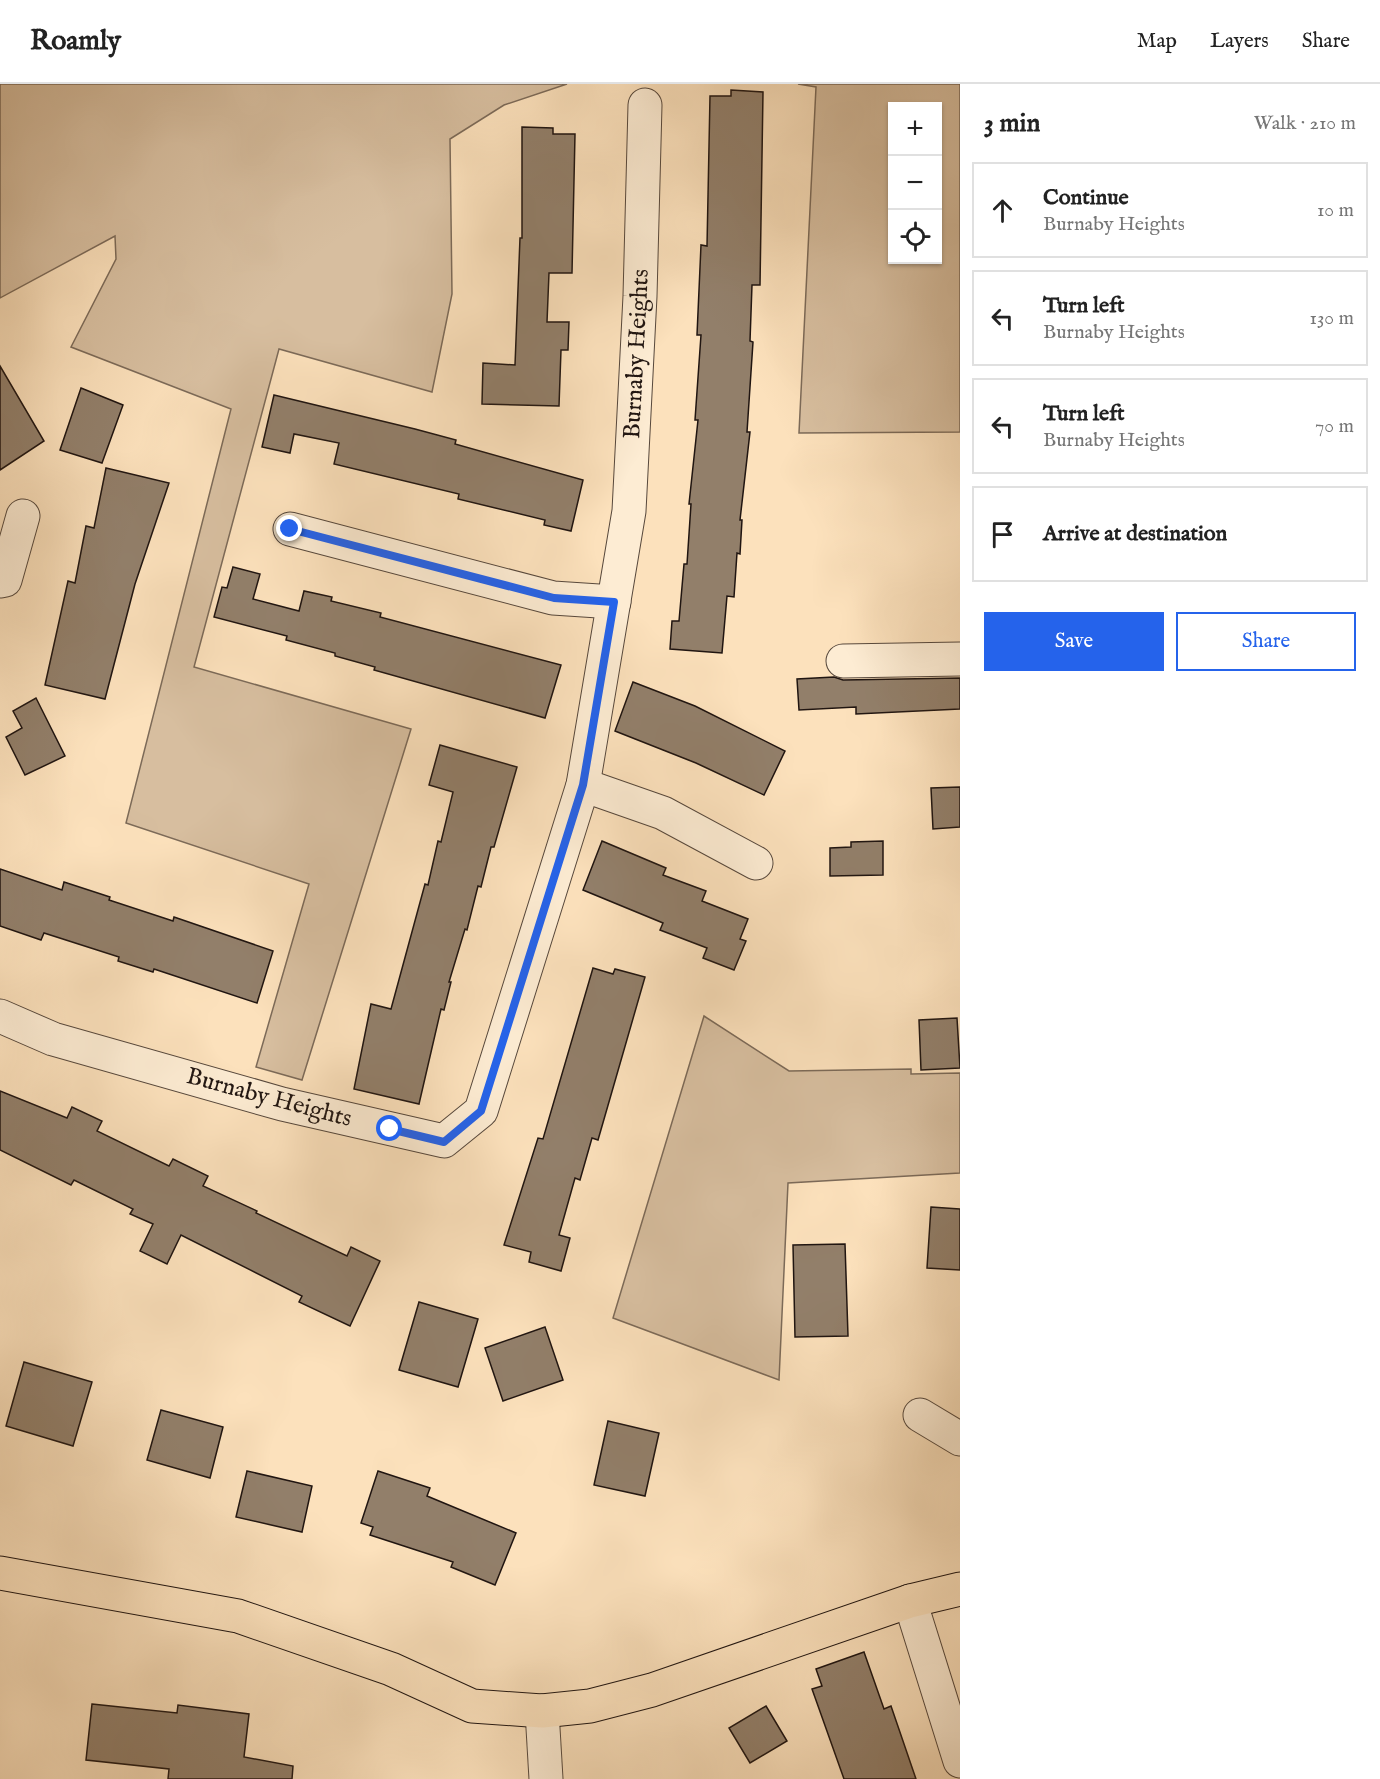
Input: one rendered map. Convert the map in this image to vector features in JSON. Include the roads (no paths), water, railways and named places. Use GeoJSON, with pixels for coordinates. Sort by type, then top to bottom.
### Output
{"type":"FeatureCollection","features":[{"type":"Feature","properties":{"kind":"main road"},"geometry":{"type":"LineString","coordinates":[[0,1573],[238,1616],[391,1669],[472,1707],[542,1712],[590,1706],[652,1690],[910,1601],[960,1589]]}},
{"type":"Feature","properties":{"kind":"street","name":"Burnaby Heights"},"geometry":{"type":"LineString","coordinates":[[0,1016],[53,1039],[248,1094],[444,1142],[481,1111],[583,785],[629,511],[640,296],[645,105]]}},
{"type":"Feature","properties":{"kind":"street"},"geometry":{"type":"LineString","coordinates":[[0,580],[5,580],[23,516]]}},
{"type":"Feature","properties":{"kind":"street"},"geometry":{"type":"LineString","coordinates":[[290,529],[554,598],[614,602]]}},
{"type":"Feature","properties":{"kind":"street"},"geometry":{"type":"LineString","coordinates":[[843,661],[960,658]]}},
{"type":"Feature","properties":{"kind":"street"},"geometry":{"type":"LineString","coordinates":[[583,785],[663,813],[756,863]]}},
{"type":"Feature","properties":{"kind":"street"},"geometry":{"type":"LineString","coordinates":[[920,1415],[960,1439]]}},
{"type":"Feature","properties":{"kind":"street"},"geometry":{"type":"LineString","coordinates":[[910,1601],[960,1761]]}},
{"type":"Feature","properties":{"kind":"street"},"geometry":{"type":"LineString","coordinates":[[542,1712],[546,1779]]}}]}
